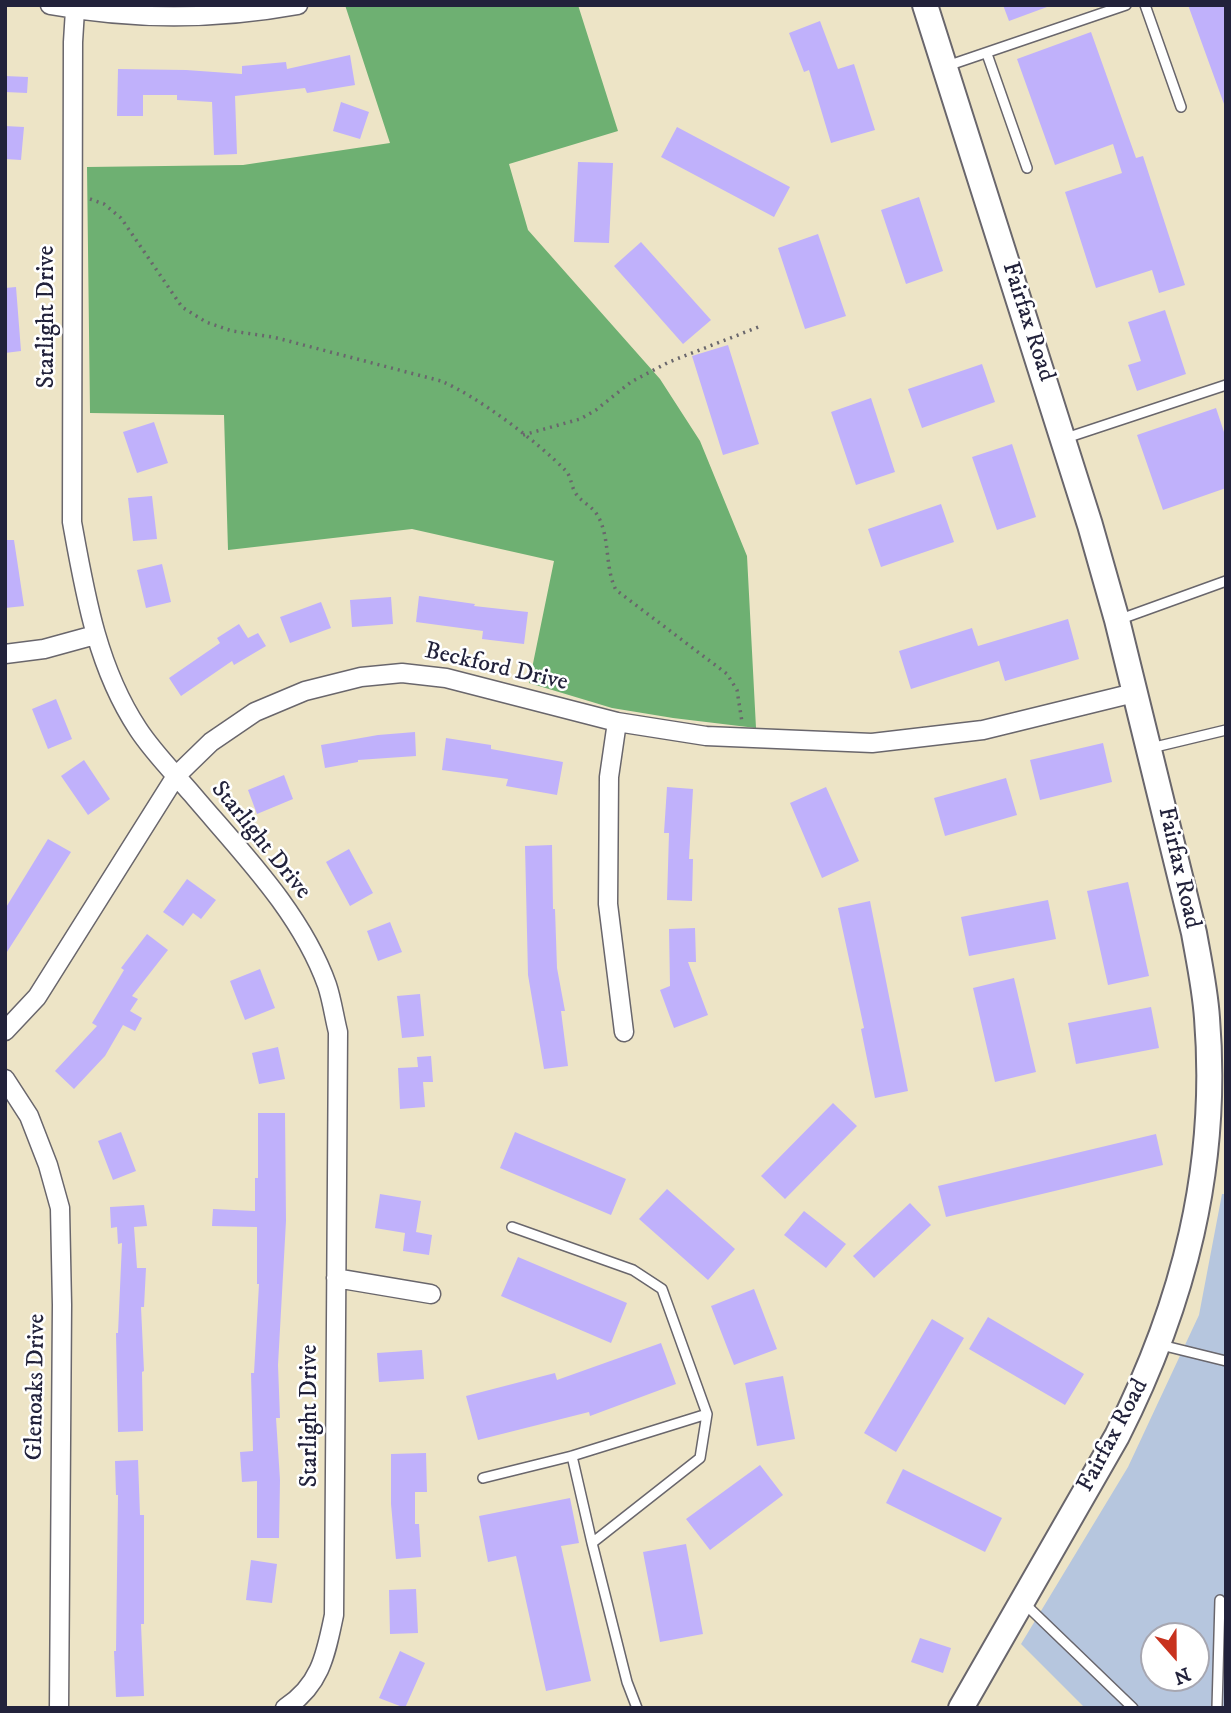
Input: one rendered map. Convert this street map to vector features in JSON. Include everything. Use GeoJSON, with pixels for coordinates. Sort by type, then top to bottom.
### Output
{"type":"FeatureCollection","features":[{"type":"Feature","properties":{"kind":"street"},"geometry":{"type":"LineString","coordinates":[[50,5],[75,10],[159,17],[219,16],[298,5]]}},
{"type":"Feature","properties":{"kind":"street","name":"Fairfax Road"},"geometry":{"type":"LineString","coordinates":[[925,5],[1064,439],[1116,620],[1194,933],[1204,990],[1209,1045],[1208,1127],[1204,1169],[1184,1270],[1159,1345],[1117,1436],[961,1708]]}},
{"type":"Feature","properties":{"kind":"street","name":"Starlight Drive"},"geometry":{"type":"LineString","coordinates":[[75,10],[72,522],[95,635],[105,664],[138,729],[251,864],[304,938],[327,985],[338,1032],[334,1615],[323,1664],[298,1700],[285,1708]]}},
{"type":"Feature","properties":{"kind":"street"},"geometry":{"type":"LineString","coordinates":[[5,654],[44,649],[95,635]]}},
{"type":"Feature","properties":{"kind":"street","name":"Beckford Drive"},"geometry":{"type":"LineString","coordinates":[[5,1031],[37,997],[176,776],[211,742],[255,712],[305,691],[361,677],[402,673],[446,678],[617,722],[706,736],[872,743],[933,737],[1018,723],[1134,693]]}},
{"type":"Feature","properties":{"kind":"street"},"geometry":{"type":"LineString","coordinates":[[617,722],[609,777],[608,904],[624,1032]]}},
{"type":"Feature","properties":{"kind":"street","name":"Glenoaks Drive"},"geometry":{"type":"LineString","coordinates":[[5,1079],[29,1116],[48,1165],[60,1208],[60,1708]]}},
{"type":"Feature","properties":{"kind":"street"},"geometry":{"type":"LineString","coordinates":[[336,1278],[431,1294]]}},
{"type":"Feature","properties":{"kind":"lane"},"geometry":{"type":"LineString","coordinates":[[945,67],[1126,5]]}},
{"type":"Feature","properties":{"kind":"lane"},"geometry":{"type":"LineString","coordinates":[[1144,5],[1181,107]]}},
{"type":"Feature","properties":{"kind":"lane"},"geometry":{"type":"LineString","coordinates":[[986,54],[1027,168]]}},
{"type":"Feature","properties":{"kind":"lane"},"geometry":{"type":"LineString","coordinates":[[1064,439],[1226,385]]}},
{"type":"Feature","properties":{"kind":"lane"},"geometry":{"type":"LineString","coordinates":[[1116,620],[1226,581]]}},
{"type":"Feature","properties":{"kind":"lane"},"geometry":{"type":"LineString","coordinates":[[1149,748],[1226,730]]}},
{"type":"Feature","properties":{"kind":"lane"},"geometry":{"type":"LineString","coordinates":[[512,1227],[633,1270],[662,1289],[707,1414],[700,1458],[592,1543]]}},
{"type":"Feature","properties":{"kind":"lane"},"geometry":{"type":"LineString","coordinates":[[1159,1345],[1226,1361]]}},
{"type":"Feature","properties":{"kind":"lane"},"geometry":{"type":"LineString","coordinates":[[483,1478],[572,1456],[707,1414]]}},
{"type":"Feature","properties":{"kind":"lane"},"geometry":{"type":"LineString","coordinates":[[572,1456],[627,1682],[637,1708]]}},
{"type":"Feature","properties":{"kind":"lane"},"geometry":{"type":"LineString","coordinates":[[1217,1708],[1220,1600]]}},
{"type":"Feature","properties":{"kind":"lane"},"geometry":{"type":"LineString","coordinates":[[1023,1602],[1133,1708]]}},
{"type":"Feature","properties":{"kind":"path"},"geometry":{"type":"LineString","coordinates":[[73,193],[104,204],[121,218],[182,306],[206,322],[232,331],[273,337],[441,381],[463,390],[523,435],[568,473],[575,493],[596,513],[603,529],[610,578],[617,590],[727,674],[737,690],[745,738]]}},
{"type":"Feature","properties":{"kind":"path"},"geometry":{"type":"LineString","coordinates":[[523,435],[580,419],[596,410],[631,382],[669,362],[761,326]]}},
{"type":"Feature","properties":{"kind":"shaded area"},"geometry":{"type":"Polygon","coordinates":[[[1222,1194],[1226,1194],[1226,1708],[1085,1708],[1021,1644],[1128,1467],[1199,1315],[1222,1194]]]}},
{"type":"Feature","properties":{"kind":"green space"},"geometry":{"type":"Polygon","coordinates":[[[345,5],[578,5],[618,131],[509,164],[528,230],[660,379],[700,441],[747,556],[756,728],[612,708],[529,683],[554,561],[412,529],[228,550],[224,415],[90,413],[87,167],[243,165],[390,143],[345,5]]]}},
{"type":"Feature","properties":{"kind":"building"},"geometry":{"type":"Polygon","coordinates":[[[1003,5],[1047,5],[1047,7],[1009,21],[1003,5]]]}},
{"type":"Feature","properties":{"kind":"building"},"geometry":{"type":"Polygon","coordinates":[[[1188,5],[1226,5],[1226,104],[1224,104],[1188,5]]]}},
{"type":"Feature","properties":{"kind":"building"},"geometry":{"type":"Polygon","coordinates":[[[820,21],[838,69],[854,64],[875,130],[831,143],[809,70],[804,72],[789,33],[820,21]]]}},
{"type":"Feature","properties":{"kind":"building"},"geometry":{"type":"Polygon","coordinates":[[[1091,32],[1136,158],[1143,156],[1185,285],[1159,293],[1152,270],[1096,288],[1065,192],[1122,173],[1113,144],[1055,165],[1017,59],[1091,32]]]}},
{"type":"Feature","properties":{"kind":"building"},"geometry":{"type":"Polygon","coordinates":[[[350,55],[355,85],[307,93],[305,88],[235,96],[237,154],[214,155],[212,102],[177,100],[177,95],[143,95],[143,116],[117,116],[118,69],[242,74],[242,66],[286,62],[287,69],[350,55]]]}},
{"type":"Feature","properties":{"kind":"building"},"geometry":{"type":"Polygon","coordinates":[[[5,76],[28,77],[27,93],[5,92],[5,76]]]}},
{"type":"Feature","properties":{"kind":"building"},"geometry":{"type":"Polygon","coordinates":[[[341,102],[369,112],[360,139],[333,131],[341,102]]]}},
{"type":"Feature","properties":{"kind":"building"},"geometry":{"type":"Polygon","coordinates":[[[5,126],[24,127],[21,160],[5,159],[5,126]]]}},
{"type":"Feature","properties":{"kind":"building"},"geometry":{"type":"Polygon","coordinates":[[[677,127],[790,187],[774,217],[661,157],[677,127]]]}},
{"type":"Feature","properties":{"kind":"building"},"geometry":{"type":"Polygon","coordinates":[[[578,162],[613,163],[609,243],[574,242],[578,162]]]}},
{"type":"Feature","properties":{"kind":"building"},"geometry":{"type":"Polygon","coordinates":[[[919,197],[943,271],[906,284],[881,210],[919,197]]]}},
{"type":"Feature","properties":{"kind":"building"},"geometry":{"type":"Polygon","coordinates":[[[818,234],[846,316],[805,329],[778,248],[818,234]]]}},
{"type":"Feature","properties":{"kind":"building"},"geometry":{"type":"Polygon","coordinates":[[[641,242],[711,320],[683,344],[614,266],[641,242]]]}},
{"type":"Feature","properties":{"kind":"building"},"geometry":{"type":"Polygon","coordinates":[[[16,287],[21,351],[5,353],[5,288],[16,287]]]}},
{"type":"Feature","properties":{"kind":"building"},"geometry":{"type":"Polygon","coordinates":[[[1165,310],[1186,374],[1137,391],[1128,365],[1141,361],[1128,322],[1165,310]]]}},
{"type":"Feature","properties":{"kind":"building"},"geometry":{"type":"Polygon","coordinates":[[[728,345],[759,444],[723,455],[692,356],[728,345]]]}},
{"type":"Feature","properties":{"kind":"building"},"geometry":{"type":"Polygon","coordinates":[[[982,364],[995,402],[922,428],[908,389],[982,364]]]}},
{"type":"Feature","properties":{"kind":"building"},"geometry":{"type":"Polygon","coordinates":[[[871,398],[895,472],[856,485],[831,412],[871,398]]]}},
{"type":"Feature","properties":{"kind":"building"},"geometry":{"type":"Polygon","coordinates":[[[1216,408],[1226,438],[1226,488],[1163,510],[1137,435],[1216,408]]]}},
{"type":"Feature","properties":{"kind":"building"},"geometry":{"type":"Polygon","coordinates":[[[154,422],[168,463],[137,473],[123,432],[154,422]]]}},
{"type":"Feature","properties":{"kind":"building"},"geometry":{"type":"Polygon","coordinates":[[[1012,444],[1036,517],[997,530],[972,457],[1012,444]]]}},
{"type":"Feature","properties":{"kind":"building"},"geometry":{"type":"Polygon","coordinates":[[[152,496],[157,539],[133,541],[128,498],[152,496]]]}},
{"type":"Feature","properties":{"kind":"building"},"geometry":{"type":"Polygon","coordinates":[[[941,504],[954,542],[881,567],[868,529],[941,504]]]}},
{"type":"Feature","properties":{"kind":"building"},"geometry":{"type":"Polygon","coordinates":[[[5,540],[14,540],[24,606],[5,608],[5,540]]]}},
{"type":"Feature","properties":{"kind":"building"},"geometry":{"type":"Polygon","coordinates":[[[162,564],[171,602],[146,608],[137,570],[162,564]]]}},
{"type":"Feature","properties":{"kind":"building"},"geometry":{"type":"Polygon","coordinates":[[[419,596],[528,612],[524,644],[482,639],[483,631],[416,622],[419,596]]]}},
{"type":"Feature","properties":{"kind":"building"},"geometry":{"type":"Polygon","coordinates":[[[391,597],[393,624],[352,627],[350,600],[391,597]]]}},
{"type":"Feature","properties":{"kind":"building"},"geometry":{"type":"Polygon","coordinates":[[[321,602],[331,628],[290,643],[280,617],[321,602]]]}},
{"type":"Feature","properties":{"kind":"building"},"geometry":{"type":"Polygon","coordinates":[[[1068,619],[1079,659],[1005,681],[999,661],[911,689],[899,651],[972,628],[978,646],[1068,619]]]}},
{"type":"Feature","properties":{"kind":"building"},"geometry":{"type":"Polygon","coordinates":[[[239,624],[248,638],[258,633],[266,646],[234,665],[232,661],[181,696],[169,678],[220,643],[217,638],[239,624]]]}},
{"type":"Feature","properties":{"kind":"building"},"geometry":{"type":"Polygon","coordinates":[[[56,699],[72,739],[48,749],[32,709],[56,699]]]}},
{"type":"Feature","properties":{"kind":"building"},"geometry":{"type":"Polygon","coordinates":[[[415,732],[416,756],[358,760],[325,768],[321,745],[415,732]]]}},
{"type":"Feature","properties":{"kind":"building"},"geometry":{"type":"Polygon","coordinates":[[[446,738],[491,745],[491,749],[563,762],[557,795],[506,786],[508,779],[442,770],[446,738]]]}},
{"type":"Feature","properties":{"kind":"building"},"geometry":{"type":"Polygon","coordinates":[[[1103,743],[1112,782],[1040,800],[1030,760],[1103,743]]]}},
{"type":"Feature","properties":{"kind":"building"},"geometry":{"type":"Polygon","coordinates":[[[84,760],[110,799],[88,815],[61,776],[84,760]]]}},
{"type":"Feature","properties":{"kind":"building"},"geometry":{"type":"Polygon","coordinates":[[[284,775],[293,799],[257,814],[248,790],[284,775]]]}},
{"type":"Feature","properties":{"kind":"building"},"geometry":{"type":"Polygon","coordinates":[[[1006,778],[1017,815],[945,836],[934,798],[1006,778]]]}},
{"type":"Feature","properties":{"kind":"building"},"geometry":{"type":"Polygon","coordinates":[[[667,787],[693,789],[689,859],[693,859],[692,901],[667,900],[669,833],[664,833],[667,787]]]}},
{"type":"Feature","properties":{"kind":"building"},"geometry":{"type":"Polygon","coordinates":[[[826,787],[859,861],[822,878],[790,803],[826,787]]]}},
{"type":"Feature","properties":{"kind":"building"},"geometry":{"type":"Polygon","coordinates":[[[48,839],[71,852],[5,955],[5,909],[48,839]]]}},
{"type":"Feature","properties":{"kind":"building"},"geometry":{"type":"Polygon","coordinates":[[[552,845],[557,968],[565,1011],[561,1011],[568,1066],[544,1069],[528,975],[525,846],[552,845]]]}},
{"type":"Feature","properties":{"kind":"building"},"geometry":{"type":"Polygon","coordinates":[[[349,849],[373,893],[350,906],[326,862],[349,849]]]}},
{"type":"Feature","properties":{"kind":"building"},"geometry":{"type":"Polygon","coordinates":[[[187,879],[216,900],[201,919],[193,913],[183,926],[163,912],[187,879]]]}},
{"type":"Feature","properties":{"kind":"building"},"geometry":{"type":"Polygon","coordinates":[[[1128,882],[1149,976],[1108,985],[1087,891],[1128,882]]]}},
{"type":"Feature","properties":{"kind":"building"},"geometry":{"type":"Polygon","coordinates":[[[1048,900],[1056,939],[969,956],[961,917],[1048,900]]]}},
{"type":"Feature","properties":{"kind":"building"},"geometry":{"type":"Polygon","coordinates":[[[870,901],[908,1091],[875,1098],[861,1029],[864,1028],[838,908],[870,901]]]}},
{"type":"Feature","properties":{"kind":"building"},"geometry":{"type":"Polygon","coordinates":[[[390,922],[402,952],[378,961],[367,931],[390,922]]]}},
{"type":"Feature","properties":{"kind":"building"},"geometry":{"type":"Polygon","coordinates":[[[695,928],[696,962],[688,962],[708,1015],[674,1028],[660,990],[670,986],[669,929],[695,928]]]}},
{"type":"Feature","properties":{"kind":"building"},"geometry":{"type":"Polygon","coordinates":[[[147,934],[168,950],[132,996],[138,999],[130,1011],[142,1018],[135,1031],[123,1025],[105,1056],[74,1089],[55,1071],[97,1026],[92,1023],[124,970],[121,968],[147,934]]]}},
{"type":"Feature","properties":{"kind":"building"},"geometry":{"type":"Polygon","coordinates":[[[260,969],[275,1008],[245,1020],[230,981],[260,969]]]}},
{"type":"Feature","properties":{"kind":"building"},"geometry":{"type":"Polygon","coordinates":[[[1014,978],[1036,1072],[995,1082],[973,988],[1014,978]]]}},
{"type":"Feature","properties":{"kind":"building"},"geometry":{"type":"Polygon","coordinates":[[[420,994],[424,1036],[402,1038],[397,996],[420,994]]]}},
{"type":"Feature","properties":{"kind":"building"},"geometry":{"type":"Polygon","coordinates":[[[1151,1007],[1159,1048],[1076,1064],[1068,1023],[1151,1007]]]}},
{"type":"Feature","properties":{"kind":"building"},"geometry":{"type":"Polygon","coordinates":[[[278,1047],[285,1079],[259,1084],[252,1053],[278,1047]]]}},
{"type":"Feature","properties":{"kind":"building"},"geometry":{"type":"Polygon","coordinates":[[[431,1056],[433,1082],[423,1082],[425,1107],[400,1109],[398,1068],[418,1067],[417,1057],[431,1056]]]}},
{"type":"Feature","properties":{"kind":"building"},"geometry":{"type":"Polygon","coordinates":[[[833,1103],[857,1126],[785,1199],[761,1176],[833,1103]]]}},
{"type":"Feature","properties":{"kind":"building"},"geometry":{"type":"Polygon","coordinates":[[[258,1113],[285,1113],[286,1221],[278,1365],[280,1418],[276,1418],[280,1480],[279,1538],[257,1538],[257,1481],[242,1482],[240,1452],[253,1451],[251,1373],[254,1373],[259,1284],[257,1227],[212,1226],[213,1209],[255,1211],[258,1113]]]}},
{"type":"Feature","properties":{"kind":"building"},"geometry":{"type":"Polygon","coordinates":[[[121,1132],[136,1171],[113,1180],[98,1141],[121,1132]]]}},
{"type":"Feature","properties":{"kind":"building"},"geometry":{"type":"Polygon","coordinates":[[[515,1132],[626,1179],[611,1215],[500,1168],[515,1132]]]}},
{"type":"Feature","properties":{"kind":"building"},"geometry":{"type":"Polygon","coordinates":[[[1156,1134],[1163,1165],[946,1217],[938,1186],[1156,1134]]]}},
{"type":"Feature","properties":{"kind":"building"},"geometry":{"type":"Polygon","coordinates":[[[667,1189],[735,1249],[708,1280],[639,1219],[667,1189]]]}},
{"type":"Feature","properties":{"kind":"building"},"geometry":{"type":"Polygon","coordinates":[[[380,1194],[421,1201],[416,1232],[432,1235],[429,1255],[403,1251],[405,1233],[375,1228],[380,1194]]]}},
{"type":"Feature","properties":{"kind":"building"},"geometry":{"type":"Polygon","coordinates":[[[910,1203],[931,1225],[874,1278],[853,1256],[910,1203]]]}},
{"type":"Feature","properties":{"kind":"building"},"geometry":{"type":"Polygon","coordinates":[[[144,1205],[147,1226],[134,1227],[137,1268],[146,1268],[144,1307],[141,1307],[143,1431],[118,1432],[116,1333],[122,1243],[118,1244],[117,1227],[111,1228],[110,1207],[144,1205]]]}},
{"type":"Feature","properties":{"kind":"building"},"geometry":{"type":"Polygon","coordinates":[[[804,1211],[846,1244],[826,1268],[784,1235],[804,1211]]]}},
{"type":"Feature","properties":{"kind":"building"},"geometry":{"type":"Polygon","coordinates":[[[518,1257],[627,1303],[611,1343],[501,1296],[518,1257]]]}},
{"type":"Feature","properties":{"kind":"building"},"geometry":{"type":"Polygon","coordinates":[[[754,1289],[777,1349],[734,1365],[711,1306],[754,1289]]]}},
{"type":"Feature","properties":{"kind":"building"},"geometry":{"type":"Polygon","coordinates":[[[988,1317],[1084,1374],[1065,1405],[969,1349],[988,1317]]]}},
{"type":"Feature","properties":{"kind":"building"},"geometry":{"type":"Polygon","coordinates":[[[932,1319],[964,1338],[896,1452],[864,1433],[932,1319]]]}},
{"type":"Feature","properties":{"kind":"building"},"geometry":{"type":"Polygon","coordinates":[[[661,1343],[676,1384],[590,1416],[589,1412],[478,1440],[466,1396],[555,1373],[557,1380],[661,1343]]]}},
{"type":"Feature","properties":{"kind":"building"},"geometry":{"type":"Polygon","coordinates":[[[422,1350],[424,1379],[379,1382],[377,1353],[422,1350]]]}},
{"type":"Feature","properties":{"kind":"building"},"geometry":{"type":"Polygon","coordinates":[[[783,1376],[795,1439],[757,1446],[745,1383],[783,1376]]]}},
{"type":"Feature","properties":{"kind":"building"},"geometry":{"type":"Polygon","coordinates":[[[426,1453],[427,1492],[415,1492],[415,1524],[419,1524],[421,1557],[396,1559],[391,1504],[391,1454],[426,1453]]]}},
{"type":"Feature","properties":{"kind":"building"},"geometry":{"type":"Polygon","coordinates":[[[138,1460],[140,1515],[144,1515],[144,1624],[141,1624],[144,1696],[116,1697],[114,1651],[118,1495],[115,1461],[138,1460]]]}},
{"type":"Feature","properties":{"kind":"building"},"geometry":{"type":"Polygon","coordinates":[[[760,1465],[783,1495],[710,1550],[686,1519],[760,1465]]]}},
{"type":"Feature","properties":{"kind":"building"},"geometry":{"type":"Polygon","coordinates":[[[903,1469],[1002,1518],[985,1552],[886,1503],[903,1469]]]}},
{"type":"Feature","properties":{"kind":"building"},"geometry":{"type":"Polygon","coordinates":[[[570,1498],[579,1543],[561,1546],[591,1681],[546,1691],[516,1556],[488,1562],[479,1516],[570,1498]]]}},
{"type":"Feature","properties":{"kind":"building"},"geometry":{"type":"Polygon","coordinates":[[[686,1544],[703,1634],[660,1642],[643,1552],[686,1544]]]}},
{"type":"Feature","properties":{"kind":"building"},"geometry":{"type":"Polygon","coordinates":[[[251,1560],[277,1564],[272,1603],[246,1600],[251,1560]]]}},
{"type":"Feature","properties":{"kind":"building"},"geometry":{"type":"Polygon","coordinates":[[[416,1589],[418,1633],[390,1634],[389,1590],[416,1589]]]}},
{"type":"Feature","properties":{"kind":"building"},"geometry":{"type":"Polygon","coordinates":[[[920,1638],[951,1648],[943,1673],[911,1662],[920,1638]]]}},
{"type":"Feature","properties":{"kind":"building"},"geometry":{"type":"Polygon","coordinates":[[[400,1651],[425,1663],[405,1708],[379,1698],[400,1651]]]}}]}
